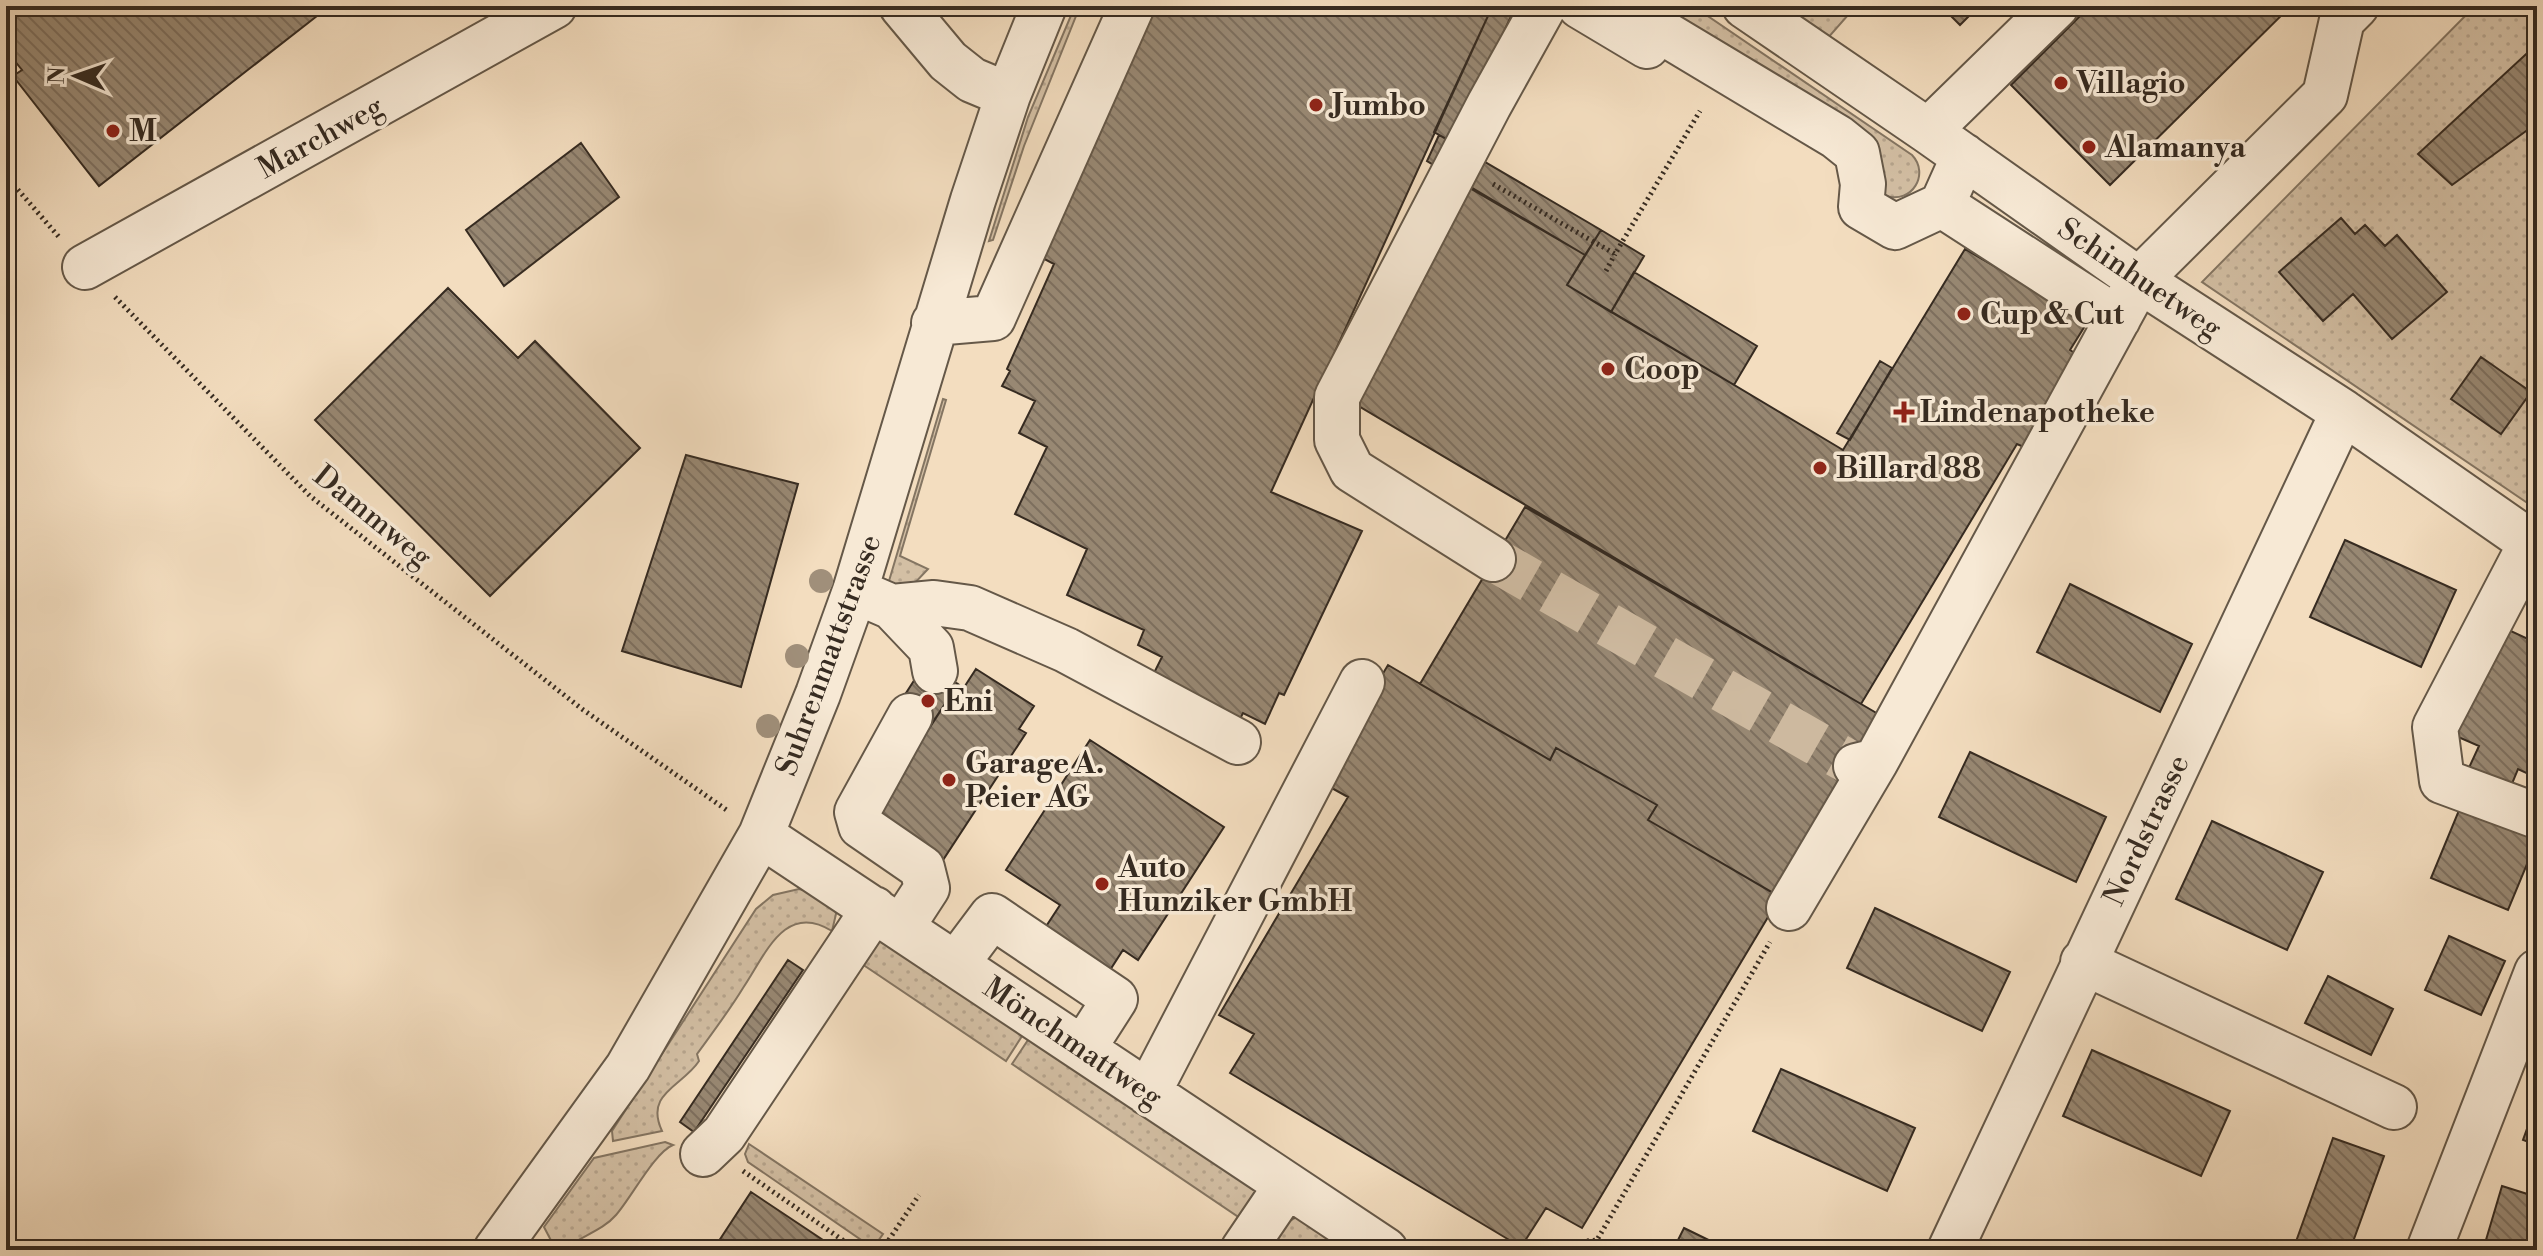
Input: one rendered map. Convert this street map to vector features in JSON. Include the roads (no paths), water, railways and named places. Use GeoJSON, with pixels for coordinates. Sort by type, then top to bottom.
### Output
{"type":"FeatureCollection","features":[{"type":"Feature","properties":{"kind":"street","name":"Marchweg"},"geometry":{"type":"LineString","coordinates":[[85,267],[554,6]]}},
{"type":"Feature","properties":{"kind":"street"},"geometry":{"type":"LineString","coordinates":[[902,6],[948,61],[972,80],[1008,95]]}},
{"type":"Feature","properties":{"kind":"street","name":"Suhrenmattstrasse"},"geometry":{"type":"LineString","coordinates":[[496,1250],[628,1067],[761,835],[818,694],[874,599],[934,323],[1008,95],[1044,6]]}},
{"type":"Feature","properties":{"kind":"street"},"geometry":{"type":"LineString","coordinates":[[934,323],[993,318],[1132,6]]}},
{"type":"Feature","properties":{"kind":"street","name":"Schinhuetweg"},"geometry":{"type":"LineString","coordinates":[[1745,6],[2139,280],[2343,412],[2534,545]]}},
{"type":"Feature","properties":{"kind":"street"},"geometry":{"type":"LineString","coordinates":[[1928,131],[2056,6]]}},
{"type":"Feature","properties":{"kind":"street"},"geometry":{"type":"LineString","coordinates":[[1789,908],[1866,764],[2139,280],[2325,95],[2342,20],[2356,6]]}},
{"type":"Feature","properties":{"kind":"street"},"geometry":{"type":"LineString","coordinates":[[1493,559],[1352,470],[1337,440],[1337,397],[1458,163],[1554,9],[1798,137]]}},
{"type":"Feature","properties":{"kind":"street"},"geometry":{"type":"LineString","coordinates":[[1627,11],[1837,137],[1857,153],[1863,184],[1861,207],[1895,227],[1942,205],[1964,156]]}},
{"type":"Feature","properties":{"kind":"street"},"geometry":{"type":"LineString","coordinates":[[1942,205],[2118,319]]}},
{"type":"Feature","properties":{"kind":"street","name":"Nordstrasse"},"geometry":{"type":"LineString","coordinates":[[1950,1250],[2343,412]]}},
{"type":"Feature","properties":{"kind":"street"},"geometry":{"type":"LineString","coordinates":[[2534,545],[2435,727],[2442,781],[2537,816]]}},
{"type":"Feature","properties":{"kind":"street"},"geometry":{"type":"LineString","coordinates":[[874,599],[931,648],[935,671]]}},
{"type":"Feature","properties":{"kind":"street"},"geometry":{"type":"LineString","coordinates":[[874,599],[970,608],[1066,650],[1238,742]]}},
{"type":"Feature","properties":{"kind":"street"},"geometry":{"type":"LineString","coordinates":[[1148,1093],[1362,682]]}},
{"type":"Feature","properties":{"kind":"street"},"geometry":{"type":"LineString","coordinates":[[706,1151],[724,1134],[888,918],[927,888],[922,868],[861,826],[857,812],[910,716]]}},
{"type":"Feature","properties":{"kind":"street","name":"Mönchmattweg"},"geometry":{"type":"LineString","coordinates":[[761,835],[1385,1250]]}},
{"type":"Feature","properties":{"kind":"street"},"geometry":{"type":"LineString","coordinates":[[956,964],[992,916],[1115,999],[1083,1049]]}},
{"type":"Feature","properties":{"kind":"street"},"geometry":{"type":"LineString","coordinates":[[2083,962],[2394,1107]]}},
{"type":"Feature","properties":{"kind":"street"},"geometry":{"type":"LineString","coordinates":[[2429,1250],[2537,972]]}},
{"type":"Feature","properties":{"kind":"street"},"geometry":{"type":"LineString","coordinates":[[1243,1250],[1287,1185]]}},
{"type":"Feature","properties":{"kind":"tunnel"},"geometry":{"type":"LineString","coordinates":[[1493,559],[1856,766]]}},
{"type":"Feature","properties":{"kind":"place","name":"Villagio"},"geometry":{"type":"Point","coordinates":[2061,83]}},
{"type":"Feature","properties":{"kind":"place","name":"Jumbo"},"geometry":{"type":"Point","coordinates":[1316,105]}},
{"type":"Feature","properties":{"kind":"place","name":"M"},"geometry":{"type":"Point","coordinates":[113,131]}},
{"type":"Feature","properties":{"kind":"place","name":"Alamanya"},"geometry":{"type":"Point","coordinates":[2089,147]}},
{"type":"Feature","properties":{"kind":"place","name":"Cup & Cut"},"geometry":{"type":"Point","coordinates":[1964,314]}},
{"type":"Feature","properties":{"kind":"place","name":"Coop"},"geometry":{"type":"Point","coordinates":[1608,369]}},
{"type":"Feature","properties":{"kind":"place","name":"Lindenapotheke"},"geometry":{"type":"Point","coordinates":[1904,412]}},
{"type":"Feature","properties":{"kind":"place","name":"Billard 88"},"geometry":{"type":"Point","coordinates":[1820,468]}},
{"type":"Feature","properties":{"kind":"place","name":"Eni"},"geometry":{"type":"Point","coordinates":[928,701]}},
{"type":"Feature","properties":{"kind":"place","name":"Garage A. Peier AG"},"geometry":{"type":"Point","coordinates":[949,780]}},
{"type":"Feature","properties":{"kind":"place","name":"Auto Hunziker GmbH"},"geometry":{"type":"Point","coordinates":[1102,884]}}]}
